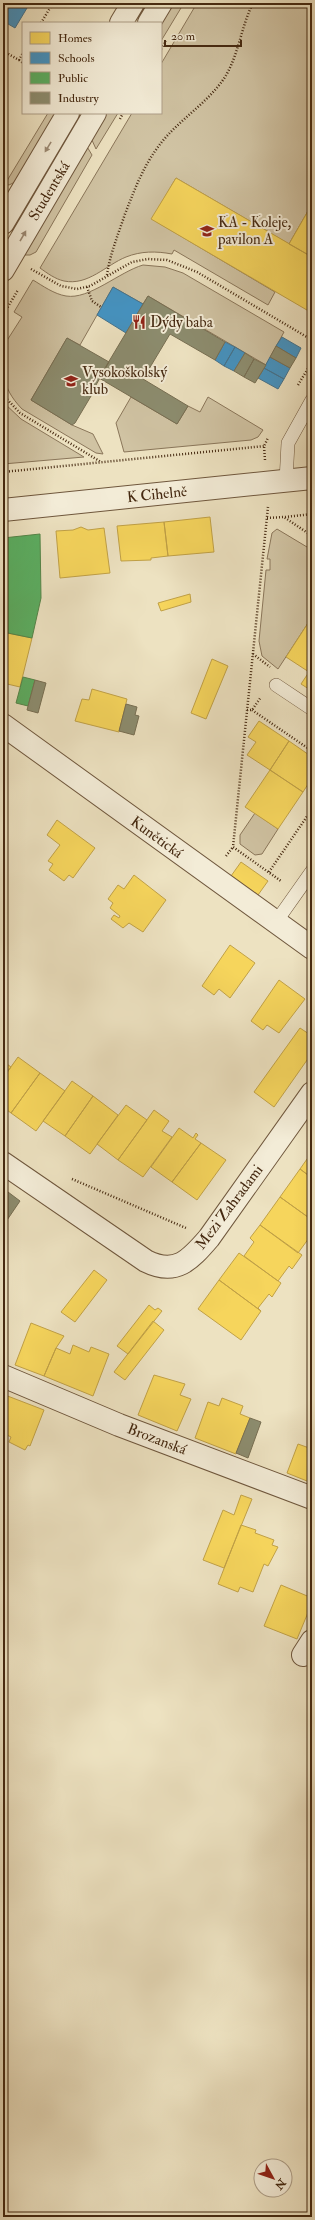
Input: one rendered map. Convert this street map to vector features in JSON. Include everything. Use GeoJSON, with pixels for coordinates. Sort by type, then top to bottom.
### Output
{"type":"FeatureCollection","features":[{"type":"Feature","properties":{"kind":"street"},"geometry":{"type":"LineString","coordinates":[[122,22],[133,3]]}},
{"type":"Feature","properties":{"kind":"street"},"geometry":{"type":"LineString","coordinates":[[150,22],[160,3]]}},
{"type":"Feature","properties":{"kind":"street","name":"Studentská"},"geometry":{"type":"LineString","coordinates":[[6,209],[67,114]]}},
{"type":"Feature","properties":{"kind":"street","name":"Studentská"},"geometry":{"type":"LineString","coordinates":[[3,270],[94,114]]}},
{"type":"Feature","properties":{"kind":"street","name":"K Cihelně"},"geometry":{"type":"LineString","coordinates":[[3,510],[312,478]]}},
{"type":"Feature","properties":{"kind":"street","name":"Kunětická"},"geometry":{"type":"LineString","coordinates":[[3,725],[312,948]]}},
{"type":"Feature","properties":{"kind":"street","name":"Mezi Zahradami"},"geometry":{"type":"LineString","coordinates":[[3,1163],[107,1235],[156,1266],[174,1267],[184,1263],[209,1238],[312,1093]]}},
{"type":"Feature","properties":{"kind":"street","name":"Brozanská"},"geometry":{"type":"LineString","coordinates":[[3,1376],[119,1424],[312,1498]]}},
{"type":"Feature","properties":{"kind":"lane"},"geometry":{"type":"LineString","coordinates":[[6,209],[34,217]]}},
{"type":"Feature","properties":{"kind":"lane"},"geometry":{"type":"LineString","coordinates":[[286,480],[288,444],[312,400]]}},
{"type":"Feature","properties":{"kind":"lane"},"geometry":{"type":"LineString","coordinates":[[276,685],[312,709]]}},
{"type":"Feature","properties":{"kind":"lane"},"geometry":{"type":"LineString","coordinates":[[276,922],[312,871]]}},
{"type":"Feature","properties":{"kind":"path"},"geometry":{"type":"LineString","coordinates":[[42,22],[53,3]]}},
{"type":"Feature","properties":{"kind":"path"},"geometry":{"type":"LineString","coordinates":[[107,275],[112,248],[135,186],[149,158],[166,137],[208,97],[225,77],[235,55],[246,16],[253,3]]}},
{"type":"Feature","properties":{"kind":"path"},"geometry":{"type":"LineString","coordinates":[[3,51],[22,62]]}},
{"type":"Feature","properties":{"kind":"path"},"geometry":{"type":"LineString","coordinates":[[19,60],[22,55]]}},
{"type":"Feature","properties":{"kind":"path"},"geometry":{"type":"LineString","coordinates":[[31,269],[60,286],[71,288],[87,287],[126,265],[140,260],[158,259],[175,262],[197,272],[312,340]]}},
{"type":"Feature","properties":{"kind":"path"},"geometry":{"type":"LineString","coordinates":[[87,287],[92,301],[101,307]]}},
{"type":"Feature","properties":{"kind":"path"},"geometry":{"type":"LineString","coordinates":[[3,395],[20,413],[101,462]]}},
{"type":"Feature","properties":{"kind":"path"},"geometry":{"type":"LineString","coordinates":[[3,472],[288,444]]}},
{"type":"Feature","properties":{"kind":"path"},"geometry":{"type":"LineString","coordinates":[[268,500],[233,847],[297,892]]}},
{"type":"Feature","properties":{"kind":"path"},"geometry":{"type":"LineString","coordinates":[[267,518],[312,514]]}},
{"type":"Feature","properties":{"kind":"path"},"geometry":{"type":"LineString","coordinates":[[284,517],[312,536]]}},
{"type":"Feature","properties":{"kind":"path"},"geometry":{"type":"LineString","coordinates":[[252,710],[312,751]]}},
{"type":"Feature","properties":{"kind":"path"},"geometry":{"type":"LineString","coordinates":[[269,872],[312,809]]}},
{"type":"Feature","properties":{"kind":"path"},"geometry":{"type":"LineString","coordinates":[[67,1177],[209,1238]]}},
{"type":"Feature","properties":{"kind":"shaded area"},"geometry":{"type":"Polygon","coordinates":[[[172,3],[184,3],[162,39],[162,22],[172,3]]]}},
{"type":"Feature","properties":{"kind":"shaded area"},"geometry":{"type":"Polygon","coordinates":[[[197,3],[312,3],[312,213],[308,211],[289,244],[176,178],[152,219],[275,292],[268,305],[174,250],[172,254],[149,252],[132,255],[89,278],[73,282],[57,279],[40,268],[131,114],[162,114],[162,62],[197,3]]]}},
{"type":"Feature","properties":{"kind":"shaded area"},"geometry":{"type":"Polygon","coordinates":[[[47,114],[58,114],[17,181],[9,185],[5,184],[47,114]]]}},
{"type":"Feature","properties":{"kind":"shaded area"},"geometry":{"type":"Polygon","coordinates":[[[105,114],[117,114],[96,149],[91,138],[105,114]]]}},
{"type":"Feature","properties":{"kind":"shaded area"},"geometry":{"type":"Polygon","coordinates":[[[86,145],[92,155],[36,252],[30,255],[23,255],[86,145]]]}},
{"type":"Feature","properties":{"kind":"shaded area"},"geometry":{"type":"Polygon","coordinates":[[[143,265],[165,267],[183,273],[284,332],[266,365],[148,296],[143,304],[113,287],[80,345],[67,338],[31,400],[72,425],[93,434],[103,454],[96,453],[22,409],[15,401],[6,385],[4,378],[3,340],[6,342],[22,317],[14,312],[33,280],[57,294],[75,296],[94,290],[124,273],[143,265]]]}},
{"type":"Feature","properties":{"kind":"shaded area"},"geometry":{"type":"Polygon","coordinates":[[[131,397],[177,424],[188,406],[200,412],[208,397],[263,430],[258,437],[251,440],[124,452],[116,423],[131,397]]]}},
{"type":"Feature","properties":{"kind":"shaded area"},"geometry":{"type":"Polygon","coordinates":[[[3,402],[21,419],[84,457],[3,464],[3,402]]]}},
{"type":"Feature","properties":{"kind":"shaded area"},"geometry":{"type":"Polygon","coordinates":[[[277,529],[312,550],[312,617],[278,669],[262,656],[259,641],[266,570],[270,570],[270,559],[267,559],[272,533],[277,529]]]}},
{"type":"Feature","properties":{"kind":"shaded area"},"geometry":{"type":"Polygon","coordinates":[[[255,813],[278,829],[262,854],[255,855],[240,844],[240,835],[255,813]]]}},
{"type":"Feature","properties":{"kind":"building: Homes"},"geometry":{"type":"Polygon","coordinates":[[[176,178],[312,257],[312,313],[151,219],[176,178]]]}},
{"type":"Feature","properties":{"kind":"building: Homes"},"geometry":{"type":"Polygon","coordinates":[[[308,211],[312,213],[312,257],[289,244],[308,211]]]}},
{"type":"Feature","properties":{"kind":"building: Homes"},"geometry":{"type":"Polygon","coordinates":[[[210,517],[214,552],[168,556],[164,522],[210,517]]]}},
{"type":"Feature","properties":{"kind":"building: Homes"},"geometry":{"type":"Polygon","coordinates":[[[164,522],[168,556],[151,558],[151,560],[121,561],[117,526],[164,522]]]}},
{"type":"Feature","properties":{"kind":"building: Homes"},"geometry":{"type":"Polygon","coordinates":[[[81,527],[88,530],[104,528],[110,573],[60,578],[56,531],[73,530],[81,527]]]}},
{"type":"Feature","properties":{"kind":"building: Homes"},"geometry":{"type":"Polygon","coordinates":[[[190,594],[191,602],[161,611],[158,603],[190,594]]]}},
{"type":"Feature","properties":{"kind":"building: Homes"},"geometry":{"type":"Polygon","coordinates":[[[312,617],[312,691],[301,684],[309,672],[286,657],[312,617]]]}},
{"type":"Feature","properties":{"kind":"building: Homes"},"geometry":{"type":"Polygon","coordinates":[[[7,633],[32,638],[20,687],[3,683],[3,648],[7,633]]]}},
{"type":"Feature","properties":{"kind":"building: Homes"},"geometry":{"type":"Polygon","coordinates":[[[212,659],[228,666],[206,719],[191,713],[212,659]]]}},
{"type":"Feature","properties":{"kind":"building: Homes"},"geometry":{"type":"Polygon","coordinates":[[[92,689],[127,699],[119,732],[75,721],[82,699],[89,700],[92,689]]]}},
{"type":"Feature","properties":{"kind":"building: Homes"},"geometry":{"type":"Polygon","coordinates":[[[259,721],[289,741],[270,770],[247,755],[256,742],[248,737],[259,721]]]}},
{"type":"Feature","properties":{"kind":"building: Homes"},"geometry":{"type":"Polygon","coordinates":[[[289,741],[312,757],[312,778],[303,792],[270,770],[289,741]]]}},
{"type":"Feature","properties":{"kind":"building: Homes"},"geometry":{"type":"Polygon","coordinates":[[[270,770],[303,792],[278,829],[245,807],[270,770]]]}},
{"type":"Feature","properties":{"kind":"building: Homes"},"geometry":{"type":"Polygon","coordinates":[[[57,820],[95,848],[73,878],[69,875],[64,881],[49,870],[53,864],[48,861],[60,845],[47,835],[57,820]]]}},
{"type":"Feature","properties":{"kind":"building: Homes"},"geometry":{"type":"Polygon","coordinates":[[[241,862],[268,881],[258,895],[231,876],[241,862]]]}},
{"type":"Feature","properties":{"kind":"building: Homes"},"geometry":{"type":"Polygon","coordinates":[[[134,875],[166,900],[143,932],[129,923],[123,928],[111,919],[114,915],[119,918],[120,916],[110,908],[113,903],[108,899],[118,885],[124,889],[134,875]]]}},
{"type":"Feature","properties":{"kind":"building: Homes"},"geometry":{"type":"Polygon","coordinates":[[[230,945],[255,963],[230,998],[219,989],[214,995],[202,986],[230,945]]]}},
{"type":"Feature","properties":{"kind":"building: Homes"},"geometry":{"type":"Polygon","coordinates":[[[279,980],[305,999],[279,1033],[267,1025],[263,1030],[251,1021],[279,980]]]}},
{"type":"Feature","properties":{"kind":"building: Homes"},"geometry":{"type":"Polygon","coordinates":[[[300,1028],[312,1036],[312,1053],[274,1107],[254,1092],[300,1028]]]}},
{"type":"Feature","properties":{"kind":"building: Homes"},"geometry":{"type":"Polygon","coordinates":[[[18,1057],[40,1073],[11,1113],[3,1107],[3,1078],[18,1057]]]}},
{"type":"Feature","properties":{"kind":"building: Homes"},"geometry":{"type":"Polygon","coordinates":[[[3,1061],[11,1067],[3,1078],[3,1061]]]}},
{"type":"Feature","properties":{"kind":"building: Homes"},"geometry":{"type":"Polygon","coordinates":[[[40,1073],[65,1091],[36,1131],[11,1113],[40,1073]]]}},
{"type":"Feature","properties":{"kind":"building: Homes"},"geometry":{"type":"Polygon","coordinates":[[[72,1081],[93,1096],[65,1136],[43,1121],[72,1081]]]}},
{"type":"Feature","properties":{"kind":"building: Homes"},"geometry":{"type":"Polygon","coordinates":[[[93,1096],[118,1115],[90,1154],[65,1136],[93,1096]]]}},
{"type":"Feature","properties":{"kind":"building: Homes"},"geometry":{"type":"Polygon","coordinates":[[[126,1105],[147,1120],[118,1160],[97,1144],[126,1105]]]}},
{"type":"Feature","properties":{"kind":"building: Homes"},"geometry":{"type":"Polygon","coordinates":[[[154,1110],[169,1121],[162,1131],[172,1137],[143,1177],[118,1160],[154,1110]]]}},
{"type":"Feature","properties":{"kind":"building: Homes"},"geometry":{"type":"Polygon","coordinates":[[[179,1128],[193,1138],[196,1133],[198,1135],[195,1139],[201,1143],[172,1182],[151,1167],[179,1128]]]}},
{"type":"Feature","properties":{"kind":"building: Homes"},"geometry":{"type":"Polygon","coordinates":[[[201,1143],[226,1160],[197,1200],[172,1182],[201,1143]]]}},
{"type":"Feature","properties":{"kind":"building: Homes"},"geometry":{"type":"Polygon","coordinates":[[[312,1152],[312,1178],[300,1169],[312,1152]]]}},
{"type":"Feature","properties":{"kind":"building: Homes"},"geometry":{"type":"Polygon","coordinates":[[[300,1169],[312,1178],[312,1220],[280,1197],[300,1169]]]}},
{"type":"Feature","properties":{"kind":"building: Homes"},"geometry":{"type":"Polygon","coordinates":[[[280,1197],[312,1220],[312,1241],[309,1238],[298,1253],[260,1225],[280,1197]]]}},
{"type":"Feature","properties":{"kind":"building: Homes"},"geometry":{"type":"Polygon","coordinates":[[[260,1225],[302,1255],[292,1269],[289,1266],[278,1281],[244,1256],[254,1242],[250,1238],[260,1225]]]}},
{"type":"Feature","properties":{"kind":"building: Homes"},"geometry":{"type":"Polygon","coordinates":[[[239,1253],[281,1283],[272,1297],[269,1294],[258,1308],[261,1311],[219,1280],[239,1253]]]}},
{"type":"Feature","properties":{"kind":"building: Homes"},"geometry":{"type":"Polygon","coordinates":[[[94,1270],[107,1280],[75,1322],[61,1312],[94,1270]]]}},
{"type":"Feature","properties":{"kind":"building: Homes"},"geometry":{"type":"Polygon","coordinates":[[[219,1280],[261,1311],[241,1340],[198,1309],[219,1280]]]}},
{"type":"Feature","properties":{"kind":"building: Homes"},"geometry":{"type":"Polygon","coordinates":[[[149,1305],[155,1310],[158,1308],[162,1311],[128,1354],[117,1346],[149,1305]]]}},
{"type":"Feature","properties":{"kind":"building: Homes"},"geometry":{"type":"Polygon","coordinates":[[[153,1321],[164,1330],[125,1380],[114,1372],[153,1321]]]}},
{"type":"Feature","properties":{"kind":"building: Homes"},"geometry":{"type":"Polygon","coordinates":[[[31,1323],[64,1336],[56,1348],[44,1376],[15,1365],[31,1323]]]}},
{"type":"Feature","properties":{"kind":"building: Homes"},"geometry":{"type":"Polygon","coordinates":[[[73,1345],[89,1352],[91,1347],[109,1354],[93,1396],[44,1376],[56,1348],[70,1354],[73,1345]]]}},
{"type":"Feature","properties":{"kind":"building: Homes"},"geometry":{"type":"Polygon","coordinates":[[[154,1375],[185,1384],[180,1395],[191,1399],[177,1431],[138,1415],[154,1375]]]}},
{"type":"Feature","properties":{"kind":"building: Homes"},"geometry":{"type":"Polygon","coordinates":[[[5,1395],[44,1410],[30,1446],[28,1445],[25,1450],[9,1442],[11,1437],[3,1433],[3,1400],[5,1395]]]}},
{"type":"Feature","properties":{"kind":"building: Homes"},"geometry":{"type":"Polygon","coordinates":[[[222,1398],[243,1406],[240,1414],[250,1418],[236,1454],[195,1438],[208,1402],[219,1406],[222,1398]]]}},
{"type":"Feature","properties":{"kind":"building: Homes"},"geometry":{"type":"Polygon","coordinates":[[[298,1444],[312,1449],[312,1483],[287,1473],[298,1444]]]}},
{"type":"Feature","properties":{"kind":"building: Homes"},"geometry":{"type":"Polygon","coordinates":[[[241,1495],[252,1499],[224,1568],[203,1560],[223,1510],[234,1515],[241,1495]]]}},
{"type":"Feature","properties":{"kind":"building: Homes"},"geometry":{"type":"Polygon","coordinates":[[[241,1525],[256,1530],[255,1533],[274,1540],[272,1545],[278,1547],[268,1566],[264,1564],[253,1592],[240,1587],[238,1592],[218,1584],[241,1525]]]}},
{"type":"Feature","properties":{"kind":"building: Homes"},"geometry":{"type":"Polygon","coordinates":[[[281,1585],[312,1598],[312,1603],[297,1639],[264,1626],[281,1585]]]}},
{"type":"Feature","properties":{"kind":"building: Schools"},"geometry":{"type":"Polygon","coordinates":[[[3,3],[30,3],[15,28],[3,21],[3,3]]]}},
{"type":"Feature","properties":{"kind":"building: Schools"},"geometry":{"type":"Polygon","coordinates":[[[113,287],[143,304],[126,333],[97,315],[113,287]]]}},
{"type":"Feature","properties":{"kind":"building: Schools"},"geometry":{"type":"Polygon","coordinates":[[[282,337],[301,348],[296,358],[276,346],[282,337]]]}},
{"type":"Feature","properties":{"kind":"building: Schools"},"geometry":{"type":"Polygon","coordinates":[[[225,342],[235,347],[224,366],[215,360],[225,342]]]}},
{"type":"Feature","properties":{"kind":"building: Schools"},"geometry":{"type":"Polygon","coordinates":[[[235,347],[245,353],[234,371],[224,366],[235,347]]]}},
{"type":"Feature","properties":{"kind":"building: Schools"},"geometry":{"type":"Polygon","coordinates":[[[270,357],[290,368],[284,379],[264,368],[270,357]]]}},
{"type":"Feature","properties":{"kind":"building: Schools"},"geometry":{"type":"Polygon","coordinates":[[[264,368],[284,379],[278,389],[258,378],[264,368]]]}},
{"type":"Feature","properties":{"kind":"building: Public"},"geometry":{"type":"Polygon","coordinates":[[[40,534],[41,598],[32,638],[3,632],[3,538],[40,534]]]}},
{"type":"Feature","properties":{"kind":"building: Public"},"geometry":{"type":"Polygon","coordinates":[[[23,677],[35,680],[28,706],[16,703],[23,677]]]}},
{"type":"Feature","properties":{"kind":"building: Industry"},"geometry":{"type":"Polygon","coordinates":[[[148,296],[225,342],[215,360],[170,334],[143,379],[188,406],[177,424],[99,378],[148,296]]]}},
{"type":"Feature","properties":{"kind":"building: Industry"},"geometry":{"type":"Polygon","coordinates":[[[67,338],[109,362],[96,385],[97,386],[75,423],[72,425],[31,400],[67,338]]]}},
{"type":"Feature","properties":{"kind":"building: Industry"},"geometry":{"type":"Polygon","coordinates":[[[276,346],[296,358],[290,368],[270,357],[276,346]]]}},
{"type":"Feature","properties":{"kind":"building: Industry"},"geometry":{"type":"Polygon","coordinates":[[[245,353],[254,359],[244,377],[234,371],[245,353]]]}},
{"type":"Feature","properties":{"kind":"building: Industry"},"geometry":{"type":"Polygon","coordinates":[[[254,359],[266,365],[255,383],[244,377],[254,359]]]}},
{"type":"Feature","properties":{"kind":"building: Industry"},"geometry":{"type":"Polygon","coordinates":[[[35,680],[46,683],[38,713],[27,710],[35,680]]]}},
{"type":"Feature","properties":{"kind":"building: Industry"},"geometry":{"type":"Polygon","coordinates":[[[126,704],[137,707],[135,715],[139,716],[134,735],[119,731],[126,704]]]}},
{"type":"Feature","properties":{"kind":"building: Industry"},"geometry":{"type":"Polygon","coordinates":[[[8,1192],[20,1201],[3,1226],[3,1199],[8,1192]]]}},
{"type":"Feature","properties":{"kind":"building: Industry"},"geometry":{"type":"Polygon","coordinates":[[[250,1418],[261,1422],[248,1458],[236,1453],[250,1418]]]}},
{"type":"Feature","properties":{"kind":"place","name":"KA - Koleje, pavilon A"},"geometry":{"type":"Point","coordinates":[207,231]}},
{"type":"Feature","properties":{"kind":"place","name":"Dýdy baba"},"geometry":{"type":"Point","coordinates":[139,322]}},
{"type":"Feature","properties":{"kind":"place","name":"Vysokoškolský klub"},"geometry":{"type":"Point","coordinates":[71,381]}}]}
